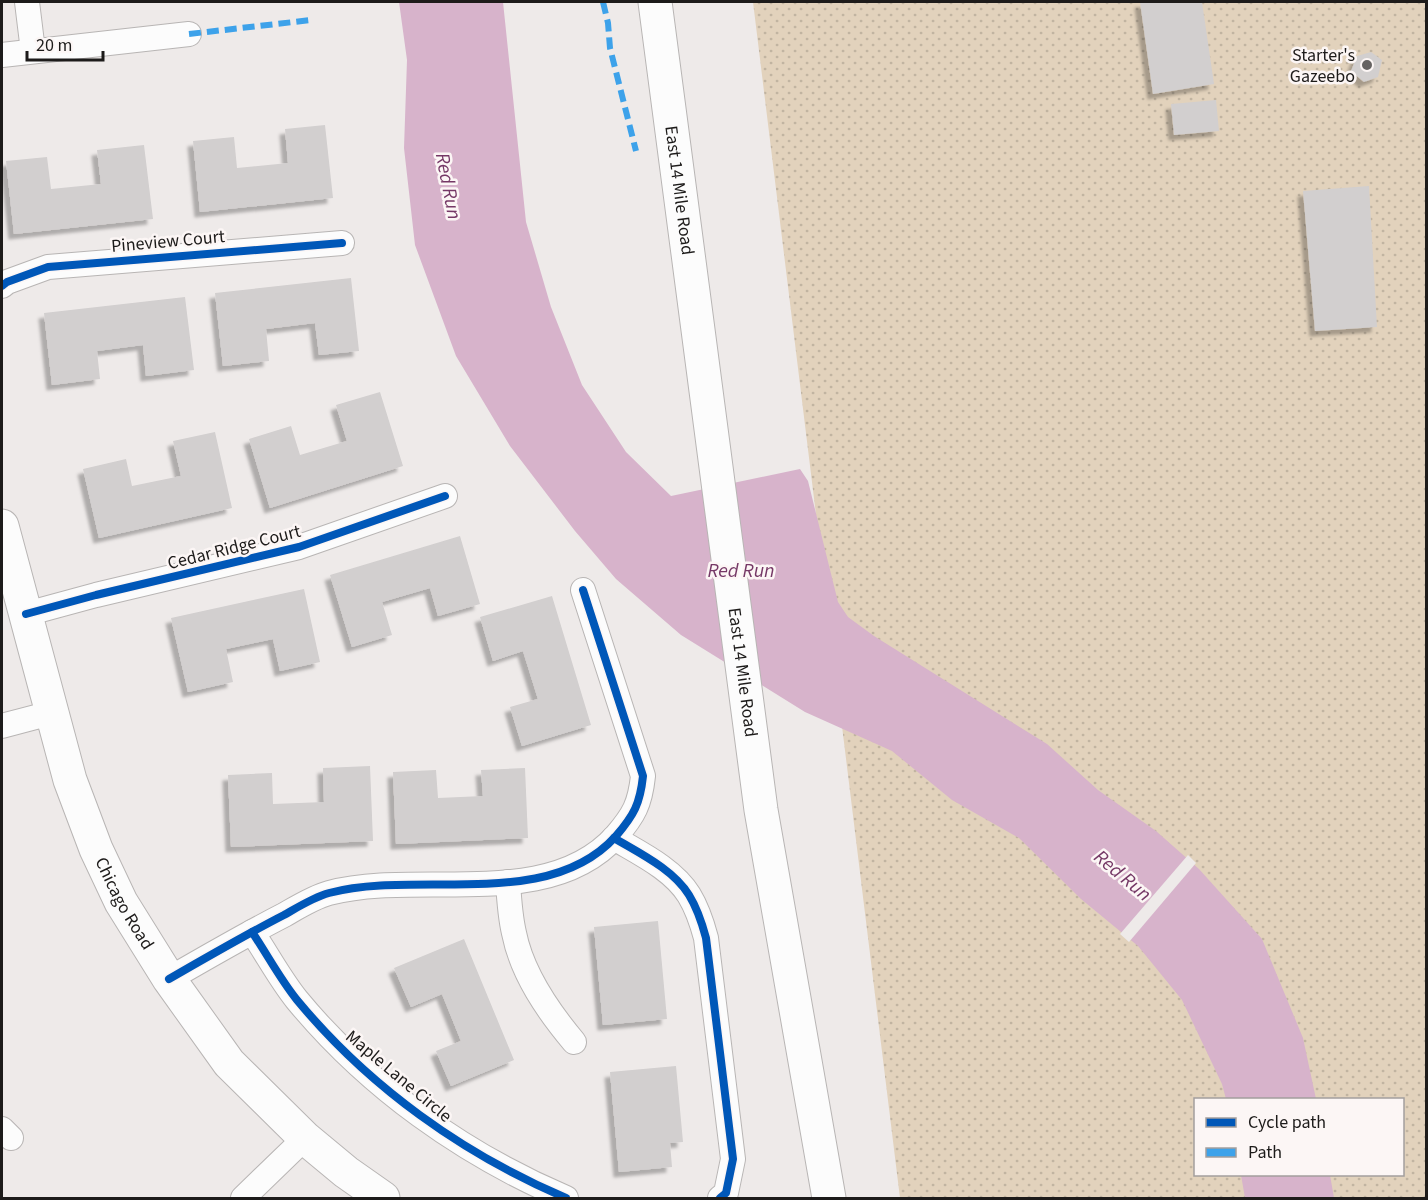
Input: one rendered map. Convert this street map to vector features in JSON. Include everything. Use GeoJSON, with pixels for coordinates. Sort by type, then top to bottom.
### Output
{"type":"FeatureCollection","features":[{"type":"Feature","properties":{"kind":"main road","name":"East 14 Mile Road"},"geometry":{"type":"LineString","coordinates":[[655,2],[772,881],[829,1198]]}},
{"type":"Feature","properties":{"kind":"main road","name":"Chicago Road"},"geometry":{"type":"LineString","coordinates":[[2,526],[70,780],[96,849],[121,902],[169,979],[230,1063],[305,1138],[346,1172],[383,1198]]}},
{"type":"Feature","properties":{"kind":"street"},"geometry":{"type":"LineString","coordinates":[[27,2],[33,51]]}},
{"type":"Feature","properties":{"kind":"street"},"geometry":{"type":"LineString","coordinates":[[2,55],[189,34]]}},
{"type":"Feature","properties":{"kind":"street","name":"Pineview Court"},"geometry":{"type":"LineString","coordinates":[[2,286],[48,267],[342,243]]}},
{"type":"Feature","properties":{"kind":"street","name":"Cedar Ridge Court"},"geometry":{"type":"LineString","coordinates":[[26,614],[96,595],[299,548],[445,496]]}},
{"type":"Feature","properties":{"kind":"street"},"geometry":{"type":"LineString","coordinates":[[169,979],[252,932],[327,894],[360,886],[508,882],[538,879],[570,870],[589,860],[614,838],[629,820],[640,800],[643,776],[583,590]]}},
{"type":"Feature","properties":{"kind":"street"},"geometry":{"type":"LineString","coordinates":[[2,726],[51,713]]}},
{"type":"Feature","properties":{"kind":"street"},"geometry":{"type":"LineString","coordinates":[[614,838],[668,873],[687,892],[698,912],[706,938],[733,1158],[726,1193],[720,1198]]}},
{"type":"Feature","properties":{"kind":"street"},"geometry":{"type":"LineString","coordinates":[[508,882],[514,934],[524,967],[550,1013],[574,1042]]}},
{"type":"Feature","properties":{"kind":"street","name":"Maple Lane Circle"},"geometry":{"type":"LineString","coordinates":[[252,932],[296,998],[335,1042],[375,1079],[438,1129],[494,1163],[566,1198]]}},
{"type":"Feature","properties":{"kind":"street"},"geometry":{"type":"LineString","coordinates":[[243,1198],[305,1138]]}},
{"type":"Feature","properties":{"kind":"shaded area"},"geometry":{"type":"Polygon","coordinates":[[[753,2],[1426,2],[1426,1198],[900,1198],[753,2]]]}},
{"type":"Feature","properties":{"kind":"water","name":"Red Run"},"geometry":{"type":"Polygon","coordinates":[[[399,2],[503,2],[526,222],[551,307],[582,385],[626,452],[671,496],[800,469],[808,481],[838,602],[848,617],[874,636],[1047,744],[1098,790],[1156,831],[1199,869],[1262,939],[1303,1038],[1316,1098],[1226,1098],[1222,1084],[1182,1000],[1138,946],[1081,899],[1019,838],[952,800],[892,751],[805,712],[681,635],[616,579],[575,531],[510,446],[456,356],[415,245],[404,148],[407,60],[399,2]]]}},
{"type":"Feature","properties":{"kind":"water"},"geometry":{"type":"Polygon","coordinates":[[[1241,1176],[1330,1176],[1334,1198],[1245,1198],[1241,1176]]]}},
{"type":"Feature","properties":{"kind":"pier"},"geometry":{"type":"Polygon","coordinates":[[[1188,855],[1196,863],[1129,942],[1120,934],[1188,855]]]}},
{"type":"Feature","properties":{"kind":"building"},"geometry":{"type":"Polygon","coordinates":[[[1140,2],[1202,2],[1214,84],[1153,94],[1140,2]]]}},
{"type":"Feature","properties":{"kind":"building","name":"Starter's Gazeebo"},"geometry":{"type":"Polygon","coordinates":[[[1371,52],[1382,60],[1378,77],[1364,82],[1351,71],[1357,56],[1371,52]]]}},
{"type":"Feature","properties":{"kind":"building"},"geometry":{"type":"Polygon","coordinates":[[[1216,100],[1219,131],[1174,135],[1171,104],[1216,100]]]}},
{"type":"Feature","properties":{"kind":"building"},"geometry":{"type":"Polygon","coordinates":[[[325,125],[333,198],[200,212],[193,141],[234,137],[237,168],[288,163],[285,129],[325,125]]]}},
{"type":"Feature","properties":{"kind":"building"},"geometry":{"type":"Polygon","coordinates":[[[144,145],[153,219],[14,234],[6,161],[47,157],[51,189],[101,184],[97,150],[144,145]]]}},
{"type":"Feature","properties":{"kind":"building"},"geometry":{"type":"Polygon","coordinates":[[[1369,186],[1377,327],[1315,331],[1303,191],[1369,186]]]}},
{"type":"Feature","properties":{"kind":"building"},"geometry":{"type":"Polygon","coordinates":[[[351,278],[359,351],[319,355],[315,323],[266,329],[269,361],[223,366],[215,293],[351,278]]]}},
{"type":"Feature","properties":{"kind":"building"},"geometry":{"type":"Polygon","coordinates":[[[185,297],[194,370],[146,376],[143,345],[97,351],[100,379],[52,385],[44,313],[185,297]]]}},
{"type":"Feature","properties":{"kind":"building"},"geometry":{"type":"Polygon","coordinates":[[[380,392],[403,466],[270,508],[249,439],[291,426],[300,455],[347,441],[336,405],[380,392]]]}},
{"type":"Feature","properties":{"kind":"building"},"geometry":{"type":"Polygon","coordinates":[[[215,432],[232,508],[99,538],[83,469],[126,459],[132,486],[181,476],[173,441],[215,432]]]}},
{"type":"Feature","properties":{"kind":"building"},"geometry":{"type":"Polygon","coordinates":[[[460,536],[480,604],[438,616],[430,588],[382,602],[392,635],[352,647],[330,575],[460,536]]]}},
{"type":"Feature","properties":{"kind":"building"},"geometry":{"type":"Polygon","coordinates":[[[304,589],[320,662],[280,671],[273,639],[226,649],[233,682],[188,692],[171,618],[304,589]]]}},
{"type":"Feature","properties":{"kind":"building"},"geometry":{"type":"Polygon","coordinates":[[[552,596],[591,725],[522,746],[510,707],[538,699],[523,651],[493,661],[480,617],[552,596]]]}},
{"type":"Feature","properties":{"kind":"building"},"geometry":{"type":"Polygon","coordinates":[[[370,766],[373,841],[231,847],[228,775],[272,773],[273,804],[324,802],[323,768],[370,766]]]}},
{"type":"Feature","properties":{"kind":"building"},"geometry":{"type":"Polygon","coordinates":[[[525,768],[528,838],[396,844],[393,772],[436,770],[438,798],[483,796],[481,770],[525,768]]]}},
{"type":"Feature","properties":{"kind":"building"},"geometry":{"type":"Polygon","coordinates":[[[658,921],[667,1019],[603,1025],[594,927],[658,921]]]}},
{"type":"Feature","properties":{"kind":"building"},"geometry":{"type":"Polygon","coordinates":[[[464,939],[514,1060],[451,1086],[436,1051],[461,1041],[442,994],[411,1007],[394,968],[464,939]]]}},
{"type":"Feature","properties":{"kind":"building"},"geometry":{"type":"Polygon","coordinates":[[[676,1066],[683,1142],[670,1143],[672,1167],[619,1172],[610,1072],[676,1066]]]}},
{"type":"Feature","properties":{"kind":"marked path"},"geometry":{"type":"LineString","coordinates":[[603,2],[610,48],[636,151]]}},
{"type":"Feature","properties":{"kind":"marked path"},"geometry":{"type":"LineString","coordinates":[[189,34],[311,20]]}},
{"type":"Feature","properties":{"kind":"cycle path"},"geometry":{"type":"LineString","coordinates":[[2,286],[48,267],[342,243]]}},
{"type":"Feature","properties":{"kind":"cycle path"},"geometry":{"type":"LineString","coordinates":[[26,614],[299,547],[445,496]]}},
{"type":"Feature","properties":{"kind":"cycle path"},"geometry":{"type":"LineString","coordinates":[[169,979],[306,902],[329,893],[364,887],[519,881],[555,874],[588,859],[616,836],[635,809],[643,776],[583,590]]}},
{"type":"Feature","properties":{"kind":"cycle path"},"geometry":{"type":"LineString","coordinates":[[614,838],[655,862],[674,877],[689,895],[706,938],[733,1159],[726,1193],[720,1198]]}},
{"type":"Feature","properties":{"kind":"cycle path"},"geometry":{"type":"LineString","coordinates":[[252,932],[297,1000],[325,1032],[387,1089],[420,1115],[491,1161],[566,1198]]}},
{"type":"Feature","properties":{"kind":"place","name":"Starter's Gazeebo"},"geometry":{"type":"Point","coordinates":[1367,65]}}]}
